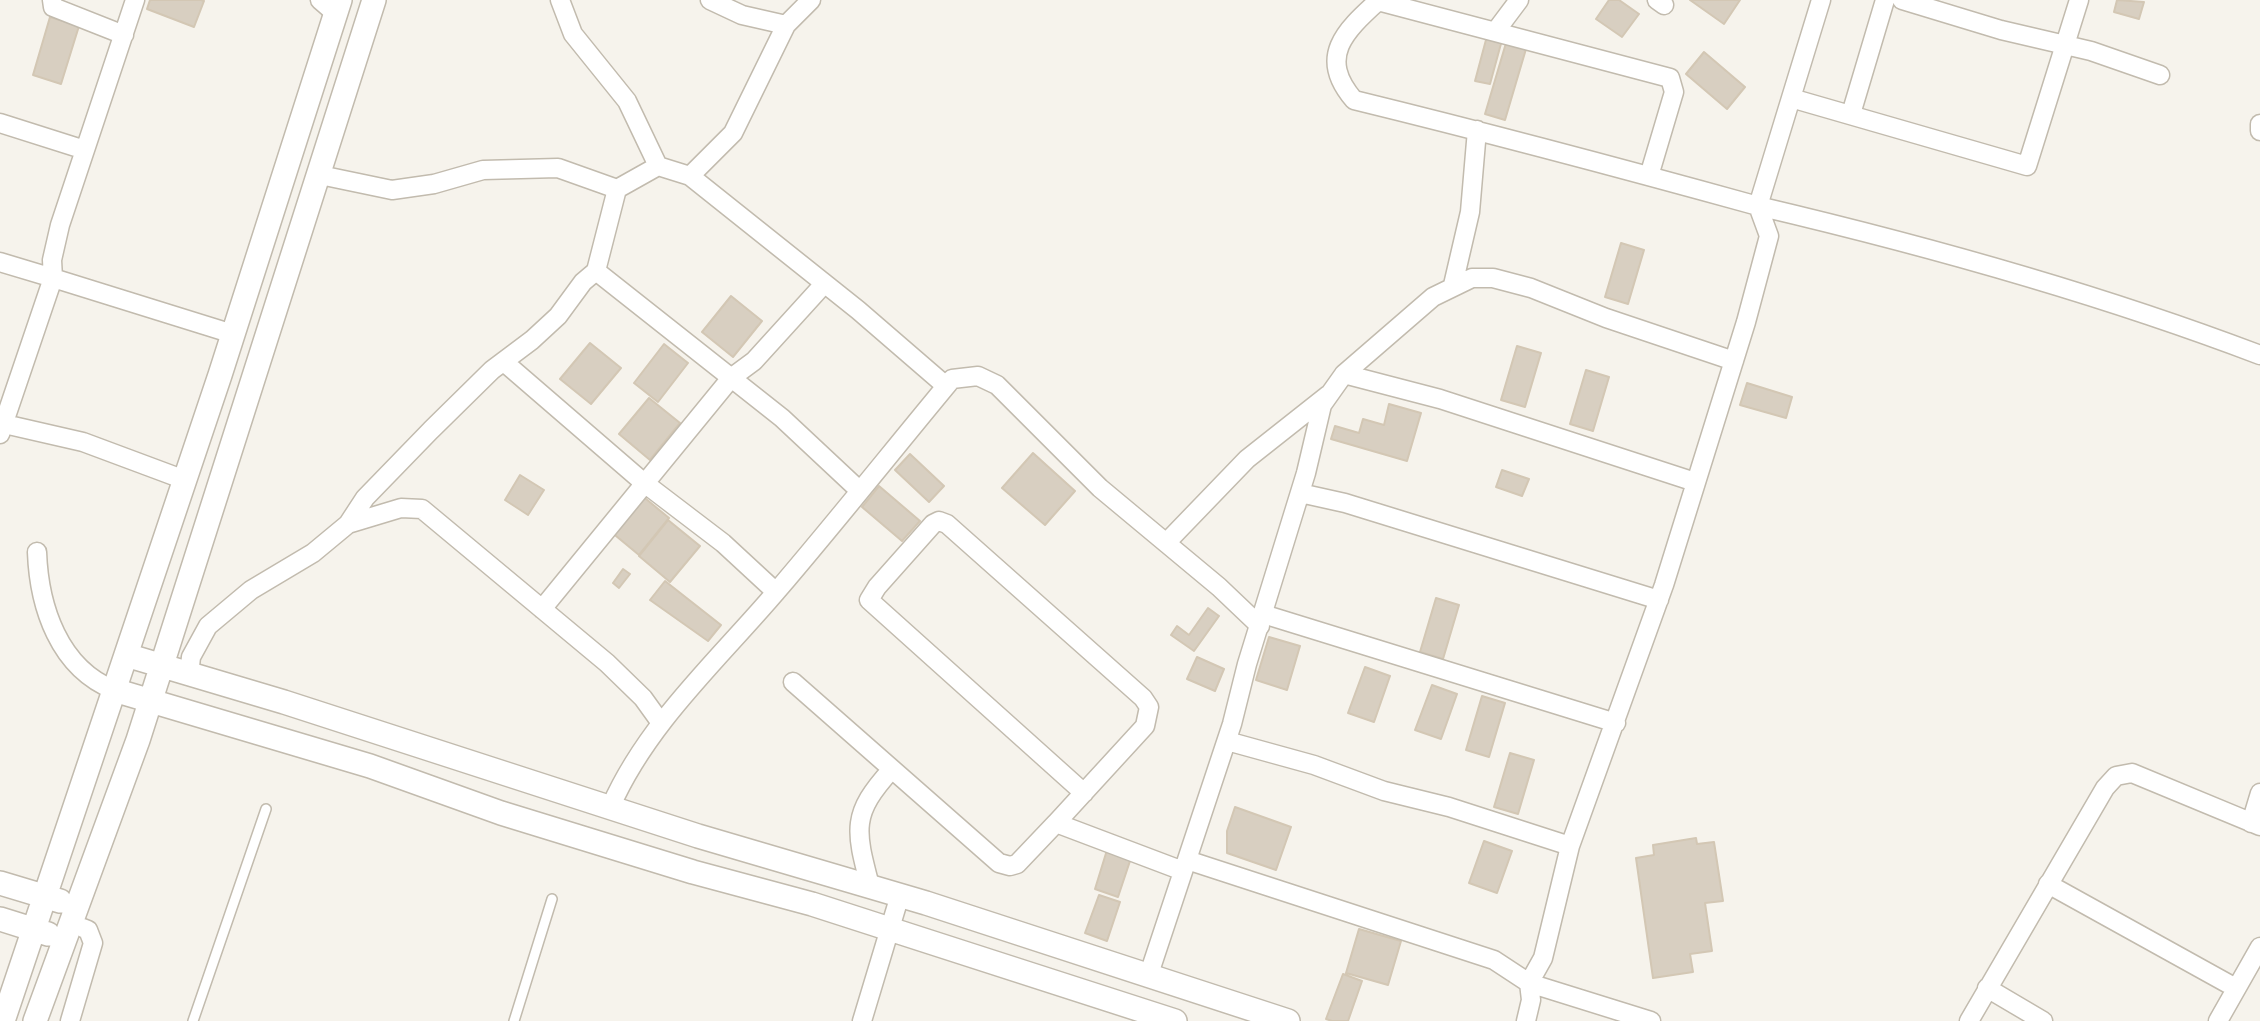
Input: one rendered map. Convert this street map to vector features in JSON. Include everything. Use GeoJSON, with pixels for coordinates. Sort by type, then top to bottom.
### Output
{"type":"FeatureCollection","features":[{"type":"Feature","properties":{"kind":"street"},"geometry":{"type":"LineString","coordinates":[[52,0],[53,7],[65,14],[124,35]]}},
{"type":"Feature","properties":{"kind":"street"},"geometry":{"type":"LineString","coordinates":[[135,0],[54,246],[53,278],[1,427],[83,442],[185,480]]}},
{"type":"Feature","properties":{"kind":"street"},"geometry":{"type":"LineString","coordinates":[[35,1021],[74,924],[150,702],[374,0]]}},
{"type":"Feature","properties":{"kind":"street"},"geometry":{"type":"LineString","coordinates":[[560,0],[573,34],[627,101],[658,166]]}},
{"type":"Feature","properties":{"kind":"street"},"geometry":{"type":"LineString","coordinates":[[710,0],[742,15],[786,25]]}},
{"type":"Feature","properties":{"kind":"street"},"geometry":{"type":"LineString","coordinates":[[690,176],[733,133],[786,25],[811,0]]}},
{"type":"Feature","properties":{"kind":"street"},"geometry":{"type":"LineString","coordinates":[[1495,32],[1519,0]]}},
{"type":"Feature","properties":{"kind":"street"},"geometry":{"type":"LineString","coordinates":[[1526,1021],[1531,1000],[1529,983],[1543,958],[1570,846],[1659,600],[1734,361],[1769,236],[1758,206],[1821,0]]}},
{"type":"Feature","properties":{"kind":"street"},"geometry":{"type":"LineString","coordinates":[[1851,114],[1885,0]]}},
{"type":"Feature","properties":{"kind":"street"},"geometry":{"type":"LineString","coordinates":[[1902,0],[2161,75]]}},
{"type":"Feature","properties":{"kind":"street"},"geometry":{"type":"LineString","coordinates":[[1791,98],[2027,166],[2050,100],[2078,0]]}},
{"type":"Feature","properties":{"kind":"street"},"geometry":{"type":"LineString","coordinates":[[1649,176],[1674,92],[1670,78],[1378,1],[1347,29],[1338,45],[1339,77],[1354,100],[1477,130],[1758,206],[1863,231],[2104,299],[2260,355]]}},
{"type":"Feature","properties":{"kind":"street"},"geometry":{"type":"LineString","coordinates":[[3,1021],[233,334],[332,4]]}},
{"type":"Feature","properties":{"kind":"street"},"geometry":{"type":"LineString","coordinates":[[0,123],[85,150]]}},
{"type":"Feature","properties":{"kind":"street"},"geometry":{"type":"LineString","coordinates":[[2260,124],[2260,131]]}},
{"type":"Feature","properties":{"kind":"street"},"geometry":{"type":"LineString","coordinates":[[1454,285],[1470,212],[1477,130]]}},
{"type":"Feature","properties":{"kind":"street"},"geometry":{"type":"LineString","coordinates":[[189,674],[191,657],[197,643],[221,614],[251,590],[313,553],[348,524],[365,498],[492,370],[558,316],[596,271],[617,189],[658,166],[690,176],[946,386]]}},
{"type":"Feature","properties":{"kind":"street"},"geometry":{"type":"LineString","coordinates":[[320,176],[392,190],[434,184],[483,170],[558,168],[617,189]]}},
{"type":"Feature","properties":{"kind":"street"},"geometry":{"type":"LineString","coordinates":[[0,262],[233,334]]}},
{"type":"Feature","properties":{"kind":"street"},"geometry":{"type":"LineString","coordinates":[[596,271],[782,418],[860,491]]}},
{"type":"Feature","properties":{"kind":"street"},"geometry":{"type":"LineString","coordinates":[[1148,977],[1227,741],[1300,493],[1322,405],[1344,374],[1433,297],[1472,278],[1493,278],[1531,288],[1606,318],[1734,361]]}},
{"type":"Feature","properties":{"kind":"street"},"geometry":{"type":"LineString","coordinates":[[542,609],[643,482],[731,378],[754,360],[824,284]]}},
{"type":"Feature","properties":{"kind":"street"},"geometry":{"type":"LineString","coordinates":[[504,362],[643,482],[723,543],[776,592]]}},
{"type":"Feature","properties":{"kind":"street"},"geometry":{"type":"LineString","coordinates":[[1344,374],[1440,399],[1695,482]]}},
{"type":"Feature","properties":{"kind":"street"},"geometry":{"type":"LineString","coordinates":[[611,806],[622,781],[661,723],[776,592],[946,386],[952,379],[978,376],[997,385],[1100,488],[1261,620],[1616,723]]}},
{"type":"Feature","properties":{"kind":"street"},"geometry":{"type":"LineString","coordinates":[[1166,543],[1247,459],[1331,393]]}},
{"type":"Feature","properties":{"kind":"street"},"geometry":{"type":"LineString","coordinates":[[1300,493],[1346,503],[1659,600]]}},
{"type":"Feature","properties":{"kind":"street"},"geometry":{"type":"LineString","coordinates":[[348,524],[401,508],[422,509],[633,687],[661,723]]}},
{"type":"Feature","properties":{"kind":"street"},"geometry":{"type":"LineString","coordinates":[[793,682],[999,863],[1010,866],[1017,864],[1084,793],[1145,726],[1149,707],[1143,698],[947,524],[939,521],[933,524],[877,587],[869,600],[1084,793]]}},
{"type":"Feature","properties":{"kind":"street"},"geometry":{"type":"LineString","coordinates":[[37,552],[38,579],[47,616],[62,644],[94,682],[150,702],[370,766],[501,813],[751,890],[811,904],[1175,1021]]}},
{"type":"Feature","properties":{"kind":"street"},"geometry":{"type":"LineString","coordinates":[[126,655],[900,895],[1148,977],[1234,1001],[1288,1021]]}},
{"type":"Feature","properties":{"kind":"street"},"geometry":{"type":"LineString","coordinates":[[1227,741],[1314,765],[1384,791],[1449,807],[1570,846]]}},
{"type":"Feature","properties":{"kind":"street"},"geometry":{"type":"LineString","coordinates":[[870,886],[858,830],[862,806],[892,769]]}},
{"type":"Feature","properties":{"kind":"street"},"geometry":{"type":"LineString","coordinates":[[1969,1021],[2105,788],[2116,776],[2132,774],[2255,824],[2260,793]]}},
{"type":"Feature","properties":{"kind":"street"},"geometry":{"type":"LineString","coordinates":[[1056,823],[1494,960],[1529,983],[1651,1021]]}},
{"type":"Feature","properties":{"kind":"street"},"geometry":{"type":"LineString","coordinates":[[0,883],[45,896],[74,924],[88,930],[93,943],[70,1021]]}},
{"type":"Feature","properties":{"kind":"street"},"geometry":{"type":"LineString","coordinates":[[2048,884],[2234,987]]}},
{"type":"Feature","properties":{"kind":"street"},"geometry":{"type":"LineString","coordinates":[[862,1021],[900,895]]}},
{"type":"Feature","properties":{"kind":"street"},"geometry":{"type":"LineString","coordinates":[[0,919],[34,929],[74,924]]}},
{"type":"Feature","properties":{"kind":"street"},"geometry":{"type":"LineString","coordinates":[[2218,1021],[2234,987],[2260,947]]}},
{"type":"Feature","properties":{"kind":"street"},"geometry":{"type":"LineString","coordinates":[[1987,988],[2043,1021]]}},
{"type":"Feature","properties":{"kind":"lane"},"geometry":{"type":"LineString","coordinates":[[193,1021],[266,809]]}},
{"type":"Feature","properties":{"kind":"lane"},"geometry":{"type":"LineString","coordinates":[[514,1021],[552,900]]}},
{"type":"Feature","properties":{"kind":"building"},"geometry":{"type":"Polygon","coordinates":[[[150,0],[204,1],[194,27],[147,9],[150,0]]]}},
{"type":"Feature","properties":{"kind":"building"},"geometry":{"type":"Polygon","coordinates":[[[1609,0],[1619,0],[1639,14],[1622,37],[1596,19],[1609,0]]]}},
{"type":"Feature","properties":{"kind":"building"},"geometry":{"type":"Polygon","coordinates":[[[1690,0],[1740,0],[1724,24],[1690,0]]]}},
{"type":"Feature","properties":{"kind":"building"},"geometry":{"type":"Polygon","coordinates":[[[2117,0],[2144,2],[2139,19],[2114,12],[2117,0]]]}},
{"type":"Feature","properties":{"kind":"building"},"geometry":{"type":"Polygon","coordinates":[[[50,17],[79,26],[61,84],[33,75],[50,17]]]}},
{"type":"Feature","properties":{"kind":"building"},"geometry":{"type":"Polygon","coordinates":[[[1487,36],[1502,40],[1490,84],[1475,81],[1487,36]]]}},
{"type":"Feature","properties":{"kind":"building"},"geometry":{"type":"Polygon","coordinates":[[[1506,43],[1526,49],[1505,120],[1485,114],[1506,43]]]}},
{"type":"Feature","properties":{"kind":"building"},"geometry":{"type":"Polygon","coordinates":[[[1704,52],[1745,87],[1727,109],[1686,74],[1704,52]]]}},
{"type":"Feature","properties":{"kind":"building"},"geometry":{"type":"Polygon","coordinates":[[[1621,243],[1644,250],[1628,304],[1605,297],[1621,243]]]}},
{"type":"Feature","properties":{"kind":"building"},"geometry":{"type":"Polygon","coordinates":[[[731,296],[762,321],[733,357],[702,332],[731,296]]]}},
{"type":"Feature","properties":{"kind":"building"},"geometry":{"type":"Polygon","coordinates":[[[590,343],[621,368],[591,404],[560,379],[590,343]]]}},
{"type":"Feature","properties":{"kind":"building"},"geometry":{"type":"Polygon","coordinates":[[[664,344],[688,363],[658,402],[634,383],[664,344]]]}},
{"type":"Feature","properties":{"kind":"building"},"geometry":{"type":"Polygon","coordinates":[[[1517,346],[1541,353],[1525,407],[1501,400],[1517,346]]]}},
{"type":"Feature","properties":{"kind":"building"},"geometry":{"type":"Polygon","coordinates":[[[1586,370],[1609,377],[1593,431],[1570,424],[1586,370]]]}},
{"type":"Feature","properties":{"kind":"building"},"geometry":{"type":"Polygon","coordinates":[[[1747,383],[1792,397],[1786,418],[1740,405],[1747,383]]]}},
{"type":"Feature","properties":{"kind":"building"},"geometry":{"type":"Polygon","coordinates":[[[649,398],[680,423],[650,460],[619,434],[649,398]]]}},
{"type":"Feature","properties":{"kind":"building"},"geometry":{"type":"Polygon","coordinates":[[[1389,404],[1421,413],[1407,461],[1331,439],[1335,426],[1359,433],[1363,419],[1384,425],[1389,404]]]}},
{"type":"Feature","properties":{"kind":"building"},"geometry":{"type":"Polygon","coordinates":[[[1033,453],[1075,491],[1045,525],[1002,488],[1033,453]]]}},
{"type":"Feature","properties":{"kind":"building"},"geometry":{"type":"Polygon","coordinates":[[[910,454],[944,486],[929,502],[895,470],[910,454]]]}},
{"type":"Feature","properties":{"kind":"building"},"geometry":{"type":"Polygon","coordinates":[[[1502,470],[1529,479],[1522,496],[1496,487],[1502,470]]]}},
{"type":"Feature","properties":{"kind":"building"},"geometry":{"type":"Polygon","coordinates":[[[520,475],[544,490],[528,515],[505,500],[520,475]]]}},
{"type":"Feature","properties":{"kind":"building"},"geometry":{"type":"Polygon","coordinates":[[[879,486],[920,521],[902,541],[862,507],[879,486]]]}},
{"type":"Feature","properties":{"kind":"building"},"geometry":{"type":"Polygon","coordinates":[[[640,494],[669,518],[639,555],[610,531],[640,494]]]}},
{"type":"Feature","properties":{"kind":"building"},"geometry":{"type":"Polygon","coordinates":[[[668,520],[700,546],[670,582],[639,556],[668,520]]]}},
{"type":"Feature","properties":{"kind":"building"},"geometry":{"type":"Polygon","coordinates":[[[623,569],[630,574],[619,588],[613,583],[623,569]]]}},
{"type":"Feature","properties":{"kind":"building"},"geometry":{"type":"Polygon","coordinates":[[[665,581],[721,625],[708,641],[650,600],[665,581]]]}},
{"type":"Feature","properties":{"kind":"building"},"geometry":{"type":"Polygon","coordinates":[[[1436,598],[1459,605],[1443,659],[1420,652],[1436,598]]]}},
{"type":"Feature","properties":{"kind":"building"},"geometry":{"type":"Polygon","coordinates":[[[1208,608],[1219,616],[1194,651],[1171,635],[1177,626],[1189,635],[1208,608]]]}},
{"type":"Feature","properties":{"kind":"building"},"geometry":{"type":"Polygon","coordinates":[[[1269,637],[1300,646],[1287,690],[1256,680],[1269,637]]]}},
{"type":"Feature","properties":{"kind":"building"},"geometry":{"type":"Polygon","coordinates":[[[1197,657],[1224,669],[1215,691],[1187,679],[1197,657]]]}},
{"type":"Feature","properties":{"kind":"building"},"geometry":{"type":"Polygon","coordinates":[[[1365,667],[1390,676],[1374,722],[1348,713],[1365,667]]]}},
{"type":"Feature","properties":{"kind":"building"},"geometry":{"type":"Polygon","coordinates":[[[1432,685],[1457,694],[1441,739],[1415,730],[1432,685]]]}},
{"type":"Feature","properties":{"kind":"building"},"geometry":{"type":"Polygon","coordinates":[[[1482,696],[1505,703],[1489,757],[1466,750],[1482,696]]]}},
{"type":"Feature","properties":{"kind":"building"},"geometry":{"type":"Polygon","coordinates":[[[1510,753],[1534,760],[1518,814],[1494,807],[1510,753]]]}},
{"type":"Feature","properties":{"kind":"building"},"geometry":{"type":"Polygon","coordinates":[[[1235,807],[1291,827],[1276,870],[1227,853],[1227,831],[1235,807]]]}},
{"type":"Feature","properties":{"kind":"building"},"geometry":{"type":"Polygon","coordinates":[[[1696,838],[1697,844],[1714,842],[1723,901],[1705,903],[1712,951],[1690,954],[1693,972],[1653,978],[1636,858],[1654,855],[1653,845],[1696,838]]]}},
{"type":"Feature","properties":{"kind":"building"},"geometry":{"type":"Polygon","coordinates":[[[1484,841],[1512,851],[1497,893],[1469,883],[1484,841]]]}},
{"type":"Feature","properties":{"kind":"building"},"geometry":{"type":"Polygon","coordinates":[[[1107,850],[1131,858],[1118,897],[1095,889],[1107,850]]]}},
{"type":"Feature","properties":{"kind":"building"},"geometry":{"type":"Polygon","coordinates":[[[1099,895],[1120,902],[1107,941],[1085,933],[1099,895]]]}},
{"type":"Feature","properties":{"kind":"building"},"geometry":{"type":"Polygon","coordinates":[[[1359,929],[1401,941],[1388,985],[1346,973],[1359,929]]]}},
{"type":"Feature","properties":{"kind":"building"},"geometry":{"type":"Polygon","coordinates":[[[1343,974],[1362,981],[1348,1021],[1332,1021],[1326,1019],[1343,974]]]}}]}
